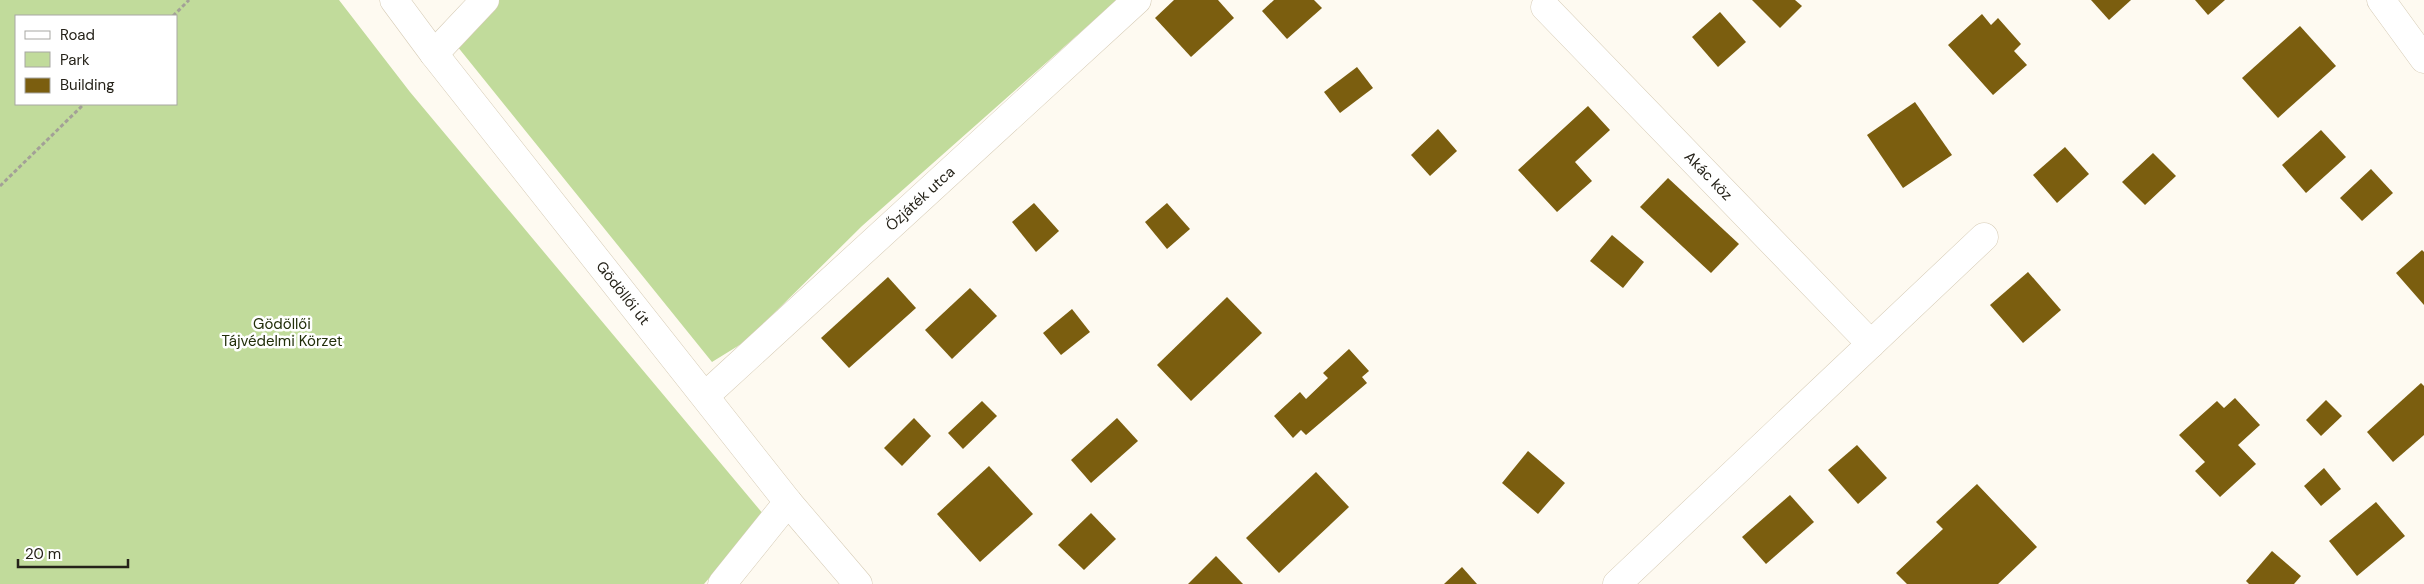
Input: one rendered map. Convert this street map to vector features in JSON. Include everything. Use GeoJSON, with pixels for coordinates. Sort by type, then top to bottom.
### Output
{"type":"FeatureCollection","features":[{"type":"Feature","properties":{"kind":"street","name":"Gödöllői út"},"geometry":{"type":"LineString","coordinates":[[394,0],[434,54],[788,502],[858,584]]}},
{"type":"Feature","properties":{"kind":"street"},"geometry":{"type":"LineString","coordinates":[[434,54],[485,0]]}},
{"type":"Feature","properties":{"kind":"street","name":"Őzjáték utca"},"geometry":{"type":"LineString","coordinates":[[705,396],[1137,0]]}},
{"type":"Feature","properties":{"kind":"street"},"geometry":{"type":"LineString","coordinates":[[2381,0],[2424,60]]}},
{"type":"Feature","properties":{"kind":"street","name":"Akác köz"},"geometry":{"type":"LineString","coordinates":[[1545,7],[1871,344]]}},
{"type":"Feature","properties":{"kind":"street"},"geometry":{"type":"LineString","coordinates":[[1617,584],[1984,237]]}},
{"type":"Feature","properties":{"kind":"street"},"geometry":{"type":"LineString","coordinates":[[722,584],[788,502]]}},
{"type":"Feature","properties":{"kind":"path"},"geometry":{"type":"LineString","coordinates":[[174,15],[189,0]]}},
{"type":"Feature","properties":{"kind":"path"},"geometry":{"type":"LineString","coordinates":[[0,186],[83,105]]}},
{"type":"Feature","properties":{"kind":"green space","name":"Gödöllői Tájvédelmi Körzet"},"geometry":{"type":"Polygon","coordinates":[[[0,0],[339,0],[410,92],[764,515],[704,584],[0,584],[0,0]]]}},
{"type":"Feature","properties":{"kind":"green space"},"geometry":{"type":"Polygon","coordinates":[[[495,0],[1117,0],[862,226],[746,341],[712,362],[457,46],[495,0]]]}},
{"type":"Feature","properties":{"kind":"building"},"geometry":{"type":"Polygon","coordinates":[[[1174,0],[1218,0],[1234,18],[1191,57],[1155,18],[1174,0]]]}},
{"type":"Feature","properties":{"kind":"building"},"geometry":{"type":"Polygon","coordinates":[[[1274,0],[1314,0],[1322,8],[1287,39],[1262,11],[1274,0]]]}},
{"type":"Feature","properties":{"kind":"building"},"geometry":{"type":"Polygon","coordinates":[[[1752,0],[1795,0],[1802,6],[1780,28],[1752,0]]]}},
{"type":"Feature","properties":{"kind":"building"},"geometry":{"type":"Polygon","coordinates":[[[2091,0],[2131,0],[2109,20],[2091,0]]]}},
{"type":"Feature","properties":{"kind":"building"},"geometry":{"type":"Polygon","coordinates":[[[2195,0],[2225,0],[2208,15],[2195,0]]]}},
{"type":"Feature","properties":{"kind":"building"},"geometry":{"type":"Polygon","coordinates":[[[1720,12],[1746,42],[1718,67],[1692,37],[1720,12]]]}},
{"type":"Feature","properties":{"kind":"building"},"geometry":{"type":"Polygon","coordinates":[[[1982,14],[1991,25],[1998,18],[2021,44],[2014,51],[2027,65],[1993,95],[1948,45],[1982,14]]]}},
{"type":"Feature","properties":{"kind":"building"},"geometry":{"type":"Polygon","coordinates":[[[2300,26],[2336,66],[2278,118],[2242,78],[2300,26]]]}},
{"type":"Feature","properties":{"kind":"building"},"geometry":{"type":"Polygon","coordinates":[[[1357,67],[1373,88],[1340,113],[1324,92],[1357,67]]]}},
{"type":"Feature","properties":{"kind":"building"},"geometry":{"type":"Polygon","coordinates":[[[1915,102],[1952,155],[1903,188],[1867,135],[1915,102]]]}},
{"type":"Feature","properties":{"kind":"building"},"geometry":{"type":"Polygon","coordinates":[[[1588,106],[1610,130],[1575,162],[1592,181],[1557,212],[1518,170],[1588,106]]]}},
{"type":"Feature","properties":{"kind":"building"},"geometry":{"type":"Polygon","coordinates":[[[1438,129],[1457,151],[1430,176],[1411,155],[1438,129]]]}},
{"type":"Feature","properties":{"kind":"building"},"geometry":{"type":"Polygon","coordinates":[[[2321,130],[2346,157],[2306,193],[2282,165],[2321,130]]]}},
{"type":"Feature","properties":{"kind":"building"},"geometry":{"type":"Polygon","coordinates":[[[2065,147],[2089,174],[2057,203],[2033,175],[2065,147]]]}},
{"type":"Feature","properties":{"kind":"building"},"geometry":{"type":"Polygon","coordinates":[[[2153,153],[2176,176],[2145,205],[2122,182],[2153,153]]]}},
{"type":"Feature","properties":{"kind":"building"},"geometry":{"type":"Polygon","coordinates":[[[2371,169],[2393,193],[2362,221],[2340,198],[2371,169]]]}},
{"type":"Feature","properties":{"kind":"building"},"geometry":{"type":"Polygon","coordinates":[[[1668,178],[1739,244],[1711,273],[1640,207],[1668,178]]]}},
{"type":"Feature","properties":{"kind":"building"},"geometry":{"type":"Polygon","coordinates":[[[1034,203],[1059,231],[1036,252],[1012,222],[1034,203]]]}},
{"type":"Feature","properties":{"kind":"building"},"geometry":{"type":"Polygon","coordinates":[[[1167,203],[1190,229],[1167,249],[1145,222],[1167,203]]]}},
{"type":"Feature","properties":{"kind":"building"},"geometry":{"type":"Polygon","coordinates":[[[1612,235],[1644,262],[1623,288],[1590,261],[1612,235]]]}},
{"type":"Feature","properties":{"kind":"building"},"geometry":{"type":"Polygon","coordinates":[[[2422,250],[2424,252],[2424,305],[2396,273],[2422,250]]]}},
{"type":"Feature","properties":{"kind":"building"},"geometry":{"type":"Polygon","coordinates":[[[2028,272],[2061,310],[2023,343],[1990,305],[2028,272]]]}},
{"type":"Feature","properties":{"kind":"building"},"geometry":{"type":"Polygon","coordinates":[[[888,277],[916,308],[849,368],[821,338],[888,277]]]}},
{"type":"Feature","properties":{"kind":"building"},"geometry":{"type":"Polygon","coordinates":[[[970,288],[997,316],[952,359],[925,330],[970,288]]]}},
{"type":"Feature","properties":{"kind":"building"},"geometry":{"type":"Polygon","coordinates":[[[1227,297],[1262,333],[1191,401],[1157,365],[1227,297]]]}},
{"type":"Feature","properties":{"kind":"building"},"geometry":{"type":"Polygon","coordinates":[[[1072,309],[1090,332],[1061,355],[1043,333],[1072,309]]]}},
{"type":"Feature","properties":{"kind":"building"},"geometry":{"type":"Polygon","coordinates":[[[1349,349],[1369,371],[1362,377],[1367,383],[1306,435],[1301,430],[1293,438],[1274,416],[1300,392],[1306,399],[1328,378],[1323,373],[1349,349]]]}},
{"type":"Feature","properties":{"kind":"building"},"geometry":{"type":"Polygon","coordinates":[[[2421,383],[2424,386],[2424,435],[2393,462],[2367,432],[2421,383]]]}},
{"type":"Feature","properties":{"kind":"building"},"geometry":{"type":"Polygon","coordinates":[[[2235,398],[2260,425],[2238,445],[2256,464],[2220,497],[2195,471],[2205,462],[2179,435],[2217,401],[2224,408],[2235,398]]]}},
{"type":"Feature","properties":{"kind":"building"},"geometry":{"type":"Polygon","coordinates":[[[2326,400],[2342,416],[2321,436],[2306,420],[2326,400]]]}},
{"type":"Feature","properties":{"kind":"building"},"geometry":{"type":"Polygon","coordinates":[[[982,401],[997,416],[963,449],[948,433],[982,401]]]}},
{"type":"Feature","properties":{"kind":"building"},"geometry":{"type":"Polygon","coordinates":[[[914,418],[931,436],[902,466],[884,448],[914,418]]]}},
{"type":"Feature","properties":{"kind":"building"},"geometry":{"type":"Polygon","coordinates":[[[1117,418],[1138,441],[1091,483],[1071,460],[1117,418]]]}},
{"type":"Feature","properties":{"kind":"building"},"geometry":{"type":"Polygon","coordinates":[[[1857,445],[1887,478],[1858,504],[1828,470],[1857,445]]]}},
{"type":"Feature","properties":{"kind":"building"},"geometry":{"type":"Polygon","coordinates":[[[1528,451],[1565,483],[1538,514],[1502,483],[1528,451]]]}},
{"type":"Feature","properties":{"kind":"building"},"geometry":{"type":"Polygon","coordinates":[[[989,466],[1033,514],[980,562],[937,514],[989,466]]]}},
{"type":"Feature","properties":{"kind":"building"},"geometry":{"type":"Polygon","coordinates":[[[2324,468],[2341,489],[2321,506],[2304,486],[2324,468]]]}},
{"type":"Feature","properties":{"kind":"building"},"geometry":{"type":"Polygon","coordinates":[[[1316,472],[1349,507],[1279,573],[1246,538],[1316,472]]]}},
{"type":"Feature","properties":{"kind":"building"},"geometry":{"type":"Polygon","coordinates":[[[1977,484],[2037,547],[1998,584],[1907,584],[1896,573],[1943,529],[1936,522],[1977,484]]]}},
{"type":"Feature","properties":{"kind":"building"},"geometry":{"type":"Polygon","coordinates":[[[1790,495],[1814,522],[1766,564],[1742,537],[1790,495]]]}},
{"type":"Feature","properties":{"kind":"building"},"geometry":{"type":"Polygon","coordinates":[[[2376,502],[2405,536],[2357,576],[2329,541],[2376,502]]]}},
{"type":"Feature","properties":{"kind":"building"},"geometry":{"type":"Polygon","coordinates":[[[1091,513],[1116,539],[1084,570],[1058,545],[1091,513]]]}},
{"type":"Feature","properties":{"kind":"building"},"geometry":{"type":"Polygon","coordinates":[[[2272,551],[2301,576],[2294,584],[2249,584],[2246,581],[2272,551]]]}},
{"type":"Feature","properties":{"kind":"building"},"geometry":{"type":"Polygon","coordinates":[[[1216,556],[1243,584],[1188,584],[1216,556]]]}},
{"type":"Feature","properties":{"kind":"building"},"geometry":{"type":"Polygon","coordinates":[[[1462,567],[1477,584],[1444,584],[1462,567]]]}}]}
